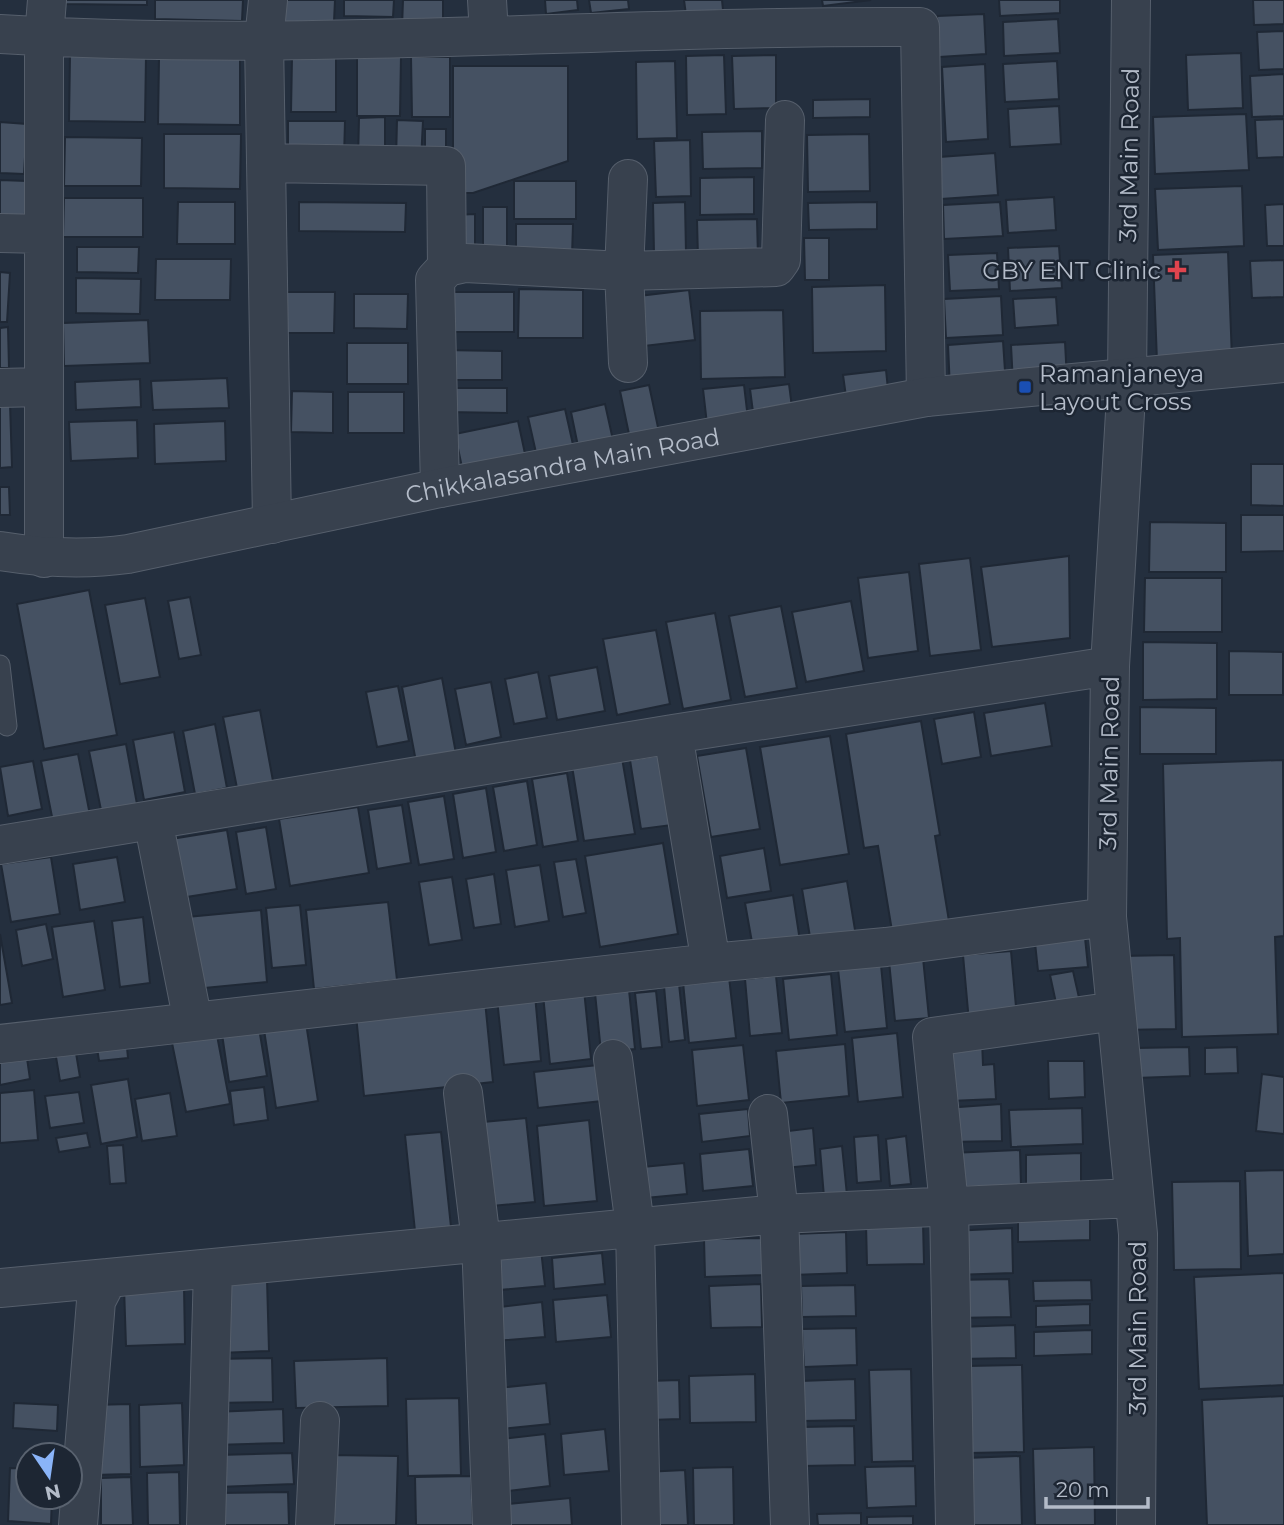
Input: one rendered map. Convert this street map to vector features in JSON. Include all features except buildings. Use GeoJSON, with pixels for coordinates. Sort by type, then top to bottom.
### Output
{"type":"FeatureCollection","features":[{"type":"Feature","properties":{"kind":"street"},"geometry":{"type":"LineString","coordinates":[[268,0],[264,40],[272,524]]}},
{"type":"Feature","properties":{"kind":"street","name":"3rd Main Road"},"geometry":{"type":"LineString","coordinates":[[1131,0],[1127,379],[1110,666],[1107,916],[1138,1234],[1136,1525]]}},
{"type":"Feature","properties":{"kind":"street"},"geometry":{"type":"LineString","coordinates":[[0,34],[46,19],[264,40],[488,17],[786,26],[921,14],[926,397]]}},
{"type":"Feature","properties":{"kind":"street"},"geometry":{"type":"LineString","coordinates":[[44,558],[42,387],[46,19]]}},
{"type":"Feature","properties":{"kind":"street"},"geometry":{"type":"LineString","coordinates":[[440,488],[435,280],[447,267],[465,263],[624,271],[771,268],[779,264],[785,120]]}},
{"type":"Feature","properties":{"kind":"street"},"geometry":{"type":"LineString","coordinates":[[266,163],[446,166],[447,267]]}},
{"type":"Feature","properties":{"kind":"street"},"geometry":{"type":"LineString","coordinates":[[628,179],[624,271],[628,363]]}},
{"type":"Feature","properties":{"kind":"street"},"geometry":{"type":"LineString","coordinates":[[0,233],[43,234]]}},
{"type":"Feature","properties":{"kind":"street","name":"Chikkalasandra Main Road"},"geometry":{"type":"LineString","coordinates":[[0,551],[44,558],[99,558],[128,554],[440,488],[926,397],[1284,363]]}},
{"type":"Feature","properties":{"kind":"street"},"geometry":{"type":"LineString","coordinates":[[0,388],[42,387]]}},
{"type":"Feature","properties":{"kind":"street"},"geometry":{"type":"LineString","coordinates":[[0,845],[673,734],[1110,666]]}},
{"type":"Feature","properties":{"kind":"street"},"geometry":{"type":"LineString","coordinates":[[673,734],[711,963]]}},
{"type":"Feature","properties":{"kind":"street"},"geometry":{"type":"LineString","coordinates":[[153,820],[192,1023]]}},
{"type":"Feature","properties":{"kind":"street"},"geometry":{"type":"LineString","coordinates":[[0,1044],[711,963],[886,947],[1107,916]]}},
{"type":"Feature","properties":{"kind":"street"},"geometry":{"type":"LineString","coordinates":[[955,1525],[949,1205],[932,1037],[1116,1011]]}},
{"type":"Feature","properties":{"kind":"street"},"geometry":{"type":"LineString","coordinates":[[613,1059],[635,1226],[641,1525]]}},
{"type":"Feature","properties":{"kind":"street"},"geometry":{"type":"LineString","coordinates":[[463,1093],[481,1241],[492,1525]]}},
{"type":"Feature","properties":{"kind":"street"},"geometry":{"type":"LineString","coordinates":[[768,1114],[779,1214],[790,1525]]}},
{"type":"Feature","properties":{"kind":"street"},"geometry":{"type":"LineString","coordinates":[[0,1288],[779,1214],[1134,1198]]}},
{"type":"Feature","properties":{"kind":"street"},"geometry":{"type":"LineString","coordinates":[[206,1525],[213,1268]]}},
{"type":"Feature","properties":{"kind":"street"},"geometry":{"type":"LineString","coordinates":[[78,1525],[96,1301],[108,1278]]}},
{"type":"Feature","properties":{"kind":"street"},"geometry":{"type":"LineString","coordinates":[[315,1525],[320,1421]]}},
{"type":"Feature","properties":{"kind":"lane"},"geometry":{"type":"LineString","coordinates":[[0,665],[7,726]]}},
{"type":"Feature","properties":{"kind":"place","name":"GBY ENT Clinic"},"geometry":{"type":"Point","coordinates":[1177,270]}},
{"type":"Feature","properties":{"kind":"place","name":"Ramanjaneya Layout Cross"},"geometry":{"type":"Point","coordinates":[1025,387]}}]}
